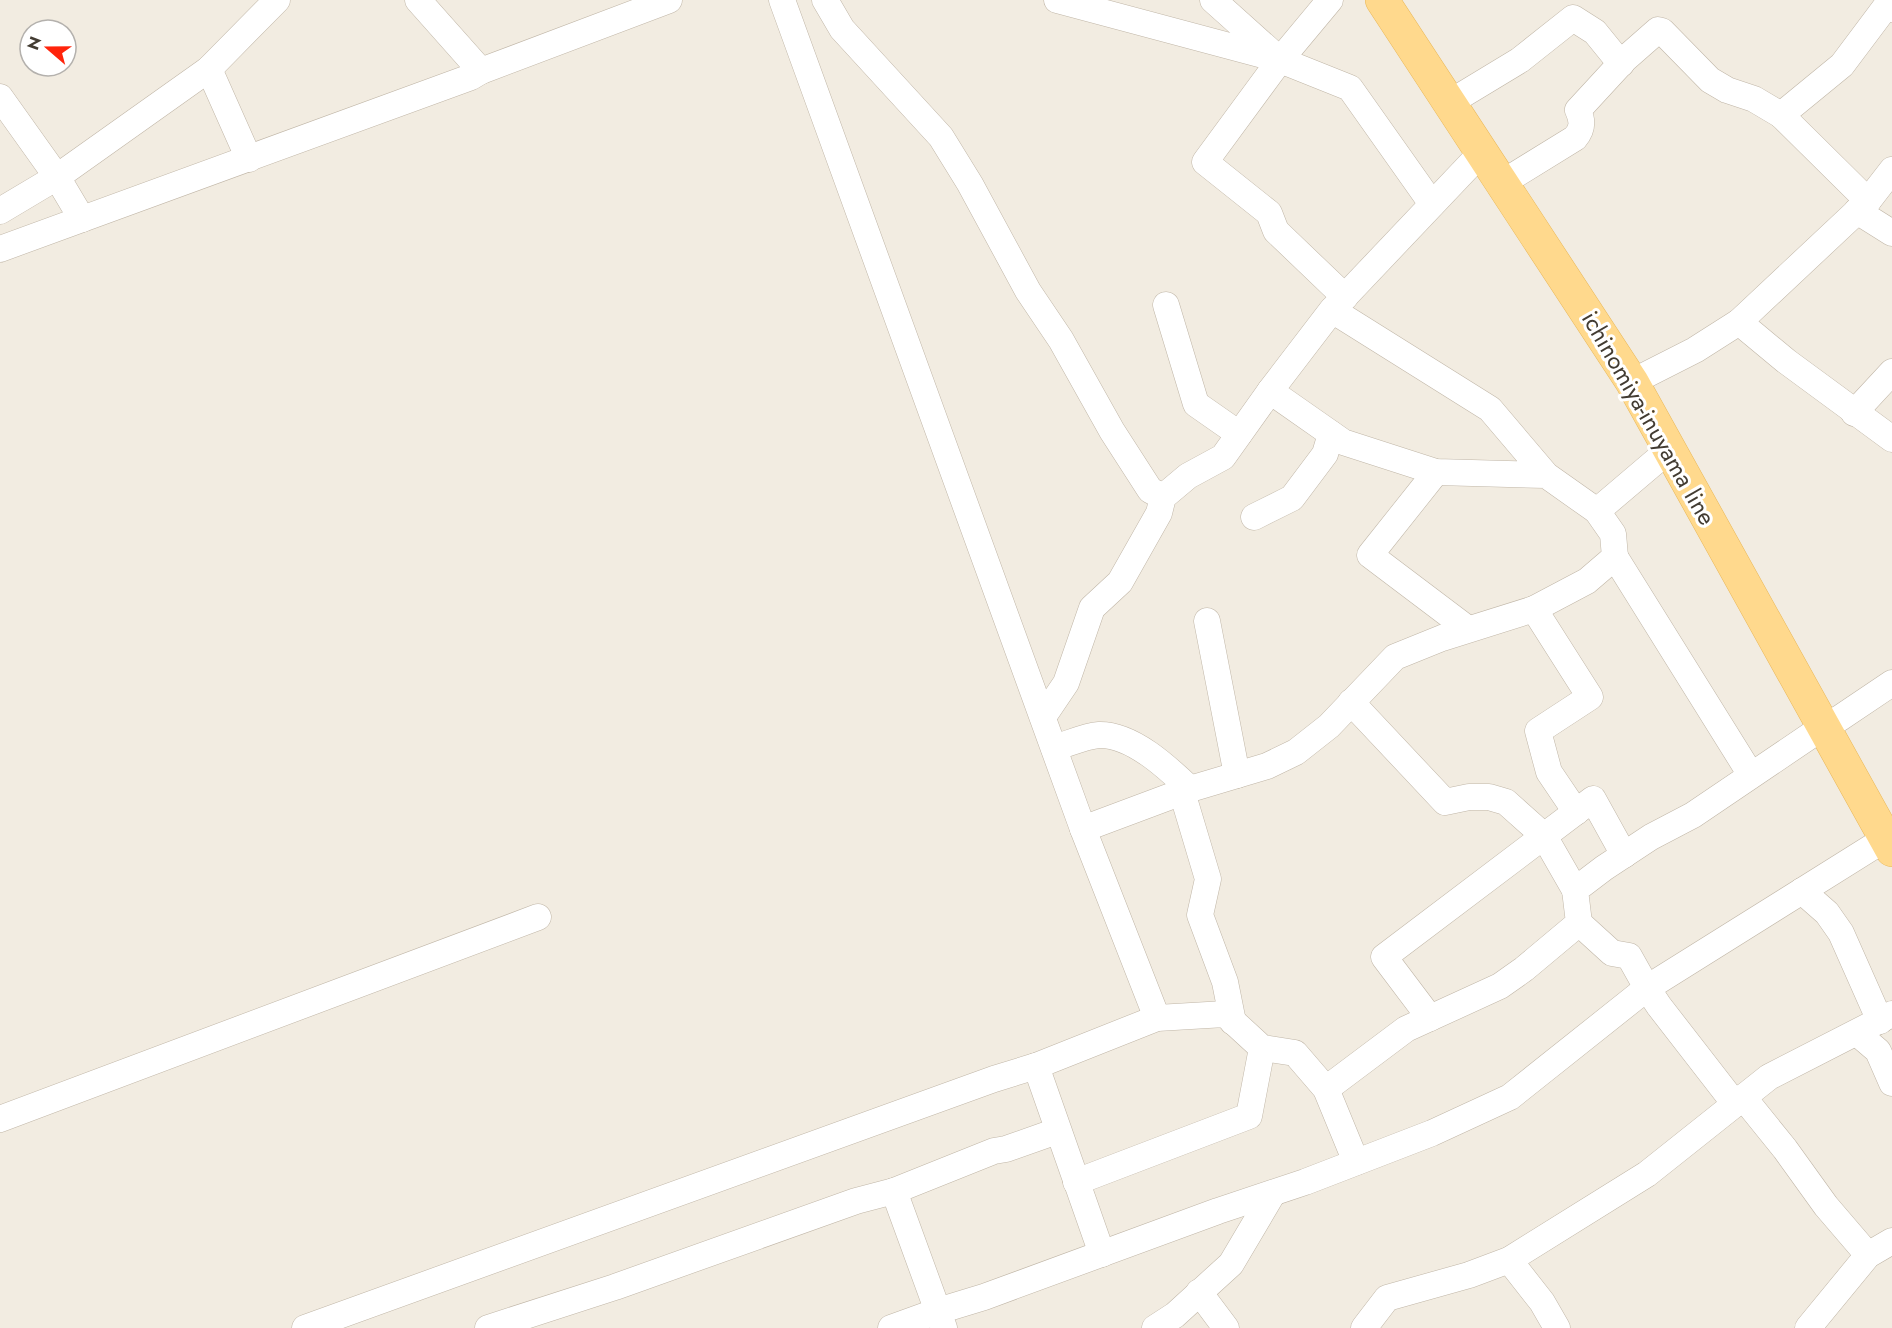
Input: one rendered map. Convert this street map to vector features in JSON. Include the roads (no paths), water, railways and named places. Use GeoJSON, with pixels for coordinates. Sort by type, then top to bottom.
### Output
{"type":"FeatureCollection","features":[{"type":"Feature","properties":{"kind":"main road","name":"ichinomiya-inuyama line"},"geometry":{"type":"LineString","coordinates":[[1382,0],[1632,382],[1889,845]]}},
{"type":"Feature","properties":{"kind":"street"},"geometry":{"type":"LineString","coordinates":[[0,211],[57,177],[209,69],[278,0]]}},
{"type":"Feature","properties":{"kind":"street"},"geometry":{"type":"LineString","coordinates":[[418,0],[481,71]]}},
{"type":"Feature","properties":{"kind":"street"},"geometry":{"type":"LineString","coordinates":[[0,249],[471,77],[481,71],[669,0]]}},
{"type":"Feature","properties":{"kind":"street"},"geometry":{"type":"LineString","coordinates":[[782,0],[1083,829],[1157,1018]]}},
{"type":"Feature","properties":{"kind":"street"},"geometry":{"type":"LineString","coordinates":[[825,0],[842,29],[941,137],[970,184],[1028,291],[1061,340],[1112,431],[1150,490],[1163,497]]}},
{"type":"Feature","properties":{"kind":"street"},"geometry":{"type":"LineString","coordinates":[[1057,0],[1280,60],[1350,88],[1432,204]]}},
{"type":"Feature","properties":{"kind":"street"},"geometry":{"type":"LineString","coordinates":[[1213,0],[1280,60]]}},
{"type":"Feature","properties":{"kind":"street"},"geometry":{"type":"LineString","coordinates":[[1330,0],[1280,60],[1205,162],[1269,213],[1276,231],[1338,303],[1490,409],[1546,475],[1597,512],[1613,534],[1615,557],[1751,775]]}},
{"type":"Feature","properties":{"kind":"street"},"geometry":{"type":"LineString","coordinates":[[1781,115],[1842,64],[1889,5]]}},
{"type":"Feature","properties":{"kind":"street"},"geometry":{"type":"LineString","coordinates":[[1449,103],[1520,60],[1573,18],[1595,32],[1621,64]]}},
{"type":"Feature","properties":{"kind":"street"},"geometry":{"type":"LineString","coordinates":[[1502,183],[1579,134],[1582,121],[1578,110],[1621,64],[1658,30],[1662,31],[1710,80],[1727,90],[1754,99],[1781,115],[1863,206],[1892,233]]}},
{"type":"Feature","properties":{"kind":"street"},"geometry":{"type":"LineString","coordinates":[[209,69],[249,159]]}},
{"type":"Feature","properties":{"kind":"street"},"geometry":{"type":"LineString","coordinates":[[0,98],[57,177],[82,219]]}},
{"type":"Feature","properties":{"kind":"street"},"geometry":{"type":"LineString","coordinates":[[1043,717],[1065,683],[1092,608],[1120,582],[1159,513],[1163,497],[1188,476],[1223,457],[1270,391],[1338,303],[1482,152]]}},
{"type":"Feature","properties":{"kind":"street"},"geometry":{"type":"LineString","coordinates":[[1632,382],[1695,350],[1739,322],[1863,206],[1892,170]]}},
{"type":"Feature","properties":{"kind":"street"},"geometry":{"type":"LineString","coordinates":[[1166,305],[1196,404],[1239,434]]}},
{"type":"Feature","properties":{"kind":"street"},"geometry":{"type":"LineString","coordinates":[[1739,322],[1786,361],[1892,439]]}},
{"type":"Feature","properties":{"kind":"street"},"geometry":{"type":"LineString","coordinates":[[1854,413],[1892,372]]}},
{"type":"Feature","properties":{"kind":"street"},"geometry":{"type":"LineString","coordinates":[[1270,391],[1343,442],[1436,472],[1546,475]]}},
{"type":"Feature","properties":{"kind":"street"},"geometry":{"type":"LineString","coordinates":[[1254,517],[1292,498],[1325,454],[1331,434]]}},
{"type":"Feature","properties":{"kind":"street"},"geometry":{"type":"LineString","coordinates":[[1597,512],[1670,449]]}},
{"type":"Feature","properties":{"kind":"street"},"geometry":{"type":"LineString","coordinates":[[1436,472],[1370,555],[1468,629]]}},
{"type":"Feature","properties":{"kind":"street"},"geometry":{"type":"LineString","coordinates":[[1083,829],[1186,791],[1267,766],[1296,752],[1329,726],[1395,657],[1442,638],[1533,609],[1587,581],[1615,557]]}},
{"type":"Feature","properties":{"kind":"street"},"geometry":{"type":"LineString","coordinates":[[1533,609],[1590,698],[1538,731],[1550,772],[1576,812]]}},
{"type":"Feature","properties":{"kind":"street"},"geometry":{"type":"LineString","coordinates":[[1207,621],[1237,775]]}},
{"type":"Feature","properties":{"kind":"street"},"geometry":{"type":"LineString","coordinates":[[1575,890],[1651,837],[1693,815],[1892,683]]}},
{"type":"Feature","properties":{"kind":"street"},"geometry":{"type":"LineString","coordinates":[[1351,702],[1445,802],[1469,797],[1490,797],[1506,802],[1544,836],[1575,890],[1579,922],[1612,953],[1629,956],[1647,988],[1739,1101],[1785,1149],[1826,1206],[1868,1255]]}},
{"type":"Feature","properties":{"kind":"street"},"geometry":{"type":"LineString","coordinates":[[1054,748],[1097,735],[1109,736],[1128,743],[1161,761],[1186,791],[1208,879],[1200,915],[1225,982],[1233,1022]]}},
{"type":"Feature","properties":{"kind":"street"},"geometry":{"type":"LineString","coordinates":[[1430,1018],[1384,957],[1593,799],[1624,855]]}},
{"type":"Feature","properties":{"kind":"street"},"geometry":{"type":"LineString","coordinates":[[891,1328],[941,1319],[984,1297],[1432,1133],[1510,1097],[1647,988],[1802,891],[1889,845]]}},
{"type":"Feature","properties":{"kind":"street"},"geometry":{"type":"LineString","coordinates":[[1364,1328],[1387,1298],[1469,1275],[1509,1260],[1647,1174],[1769,1077],[1886,1018],[1841,933],[1827,913],[1802,891]]}},
{"type":"Feature","properties":{"kind":"street"},"geometry":{"type":"LineString","coordinates":[[0,1119],[538,917]]}},
{"type":"Feature","properties":{"kind":"street"},"geometry":{"type":"LineString","coordinates":[[1326,1089],[1406,1029],[1500,986],[1524,969],[1579,922]]}},
{"type":"Feature","properties":{"kind":"street"},"geometry":{"type":"LineString","coordinates":[[305,1328],[994,1079],[1036,1066],[1157,1018],[1224,1014],[1262,1048],[1295,1053],[1326,1089],[1356,1162]]}},
{"type":"Feature","properties":{"kind":"street"},"geometry":{"type":"LineString","coordinates":[[1857,1033],[1878,1051],[1892,1083]]}},
{"type":"Feature","properties":{"kind":"street"},"geometry":{"type":"LineString","coordinates":[[1076,1182],[1249,1116],[1262,1048]]}},
{"type":"Feature","properties":{"kind":"street"},"geometry":{"type":"LineString","coordinates":[[1036,1066],[1102,1254]]}},
{"type":"Feature","properties":{"kind":"street"},"geometry":{"type":"LineString","coordinates":[[488,1328],[517,1324],[856,1201],[894,1191],[994,1151],[1057,1131]]}},
{"type":"Feature","properties":{"kind":"street"},"geometry":{"type":"LineString","coordinates":[[894,1191],[941,1319]]}},
{"type":"Feature","properties":{"kind":"street"},"geometry":{"type":"LineString","coordinates":[[1155,1328],[1175,1315],[1231,1264],[1273,1193]]}},
{"type":"Feature","properties":{"kind":"street"},"geometry":{"type":"LineString","coordinates":[[1808,1328],[1868,1255],[1892,1241]]}},
{"type":"Feature","properties":{"kind":"street"},"geometry":{"type":"LineString","coordinates":[[1509,1260],[1542,1302],[1557,1328]]}},
{"type":"Feature","properties":{"kind":"street"},"geometry":{"type":"LineString","coordinates":[[1199,1292],[1226,1328]]}}]}
